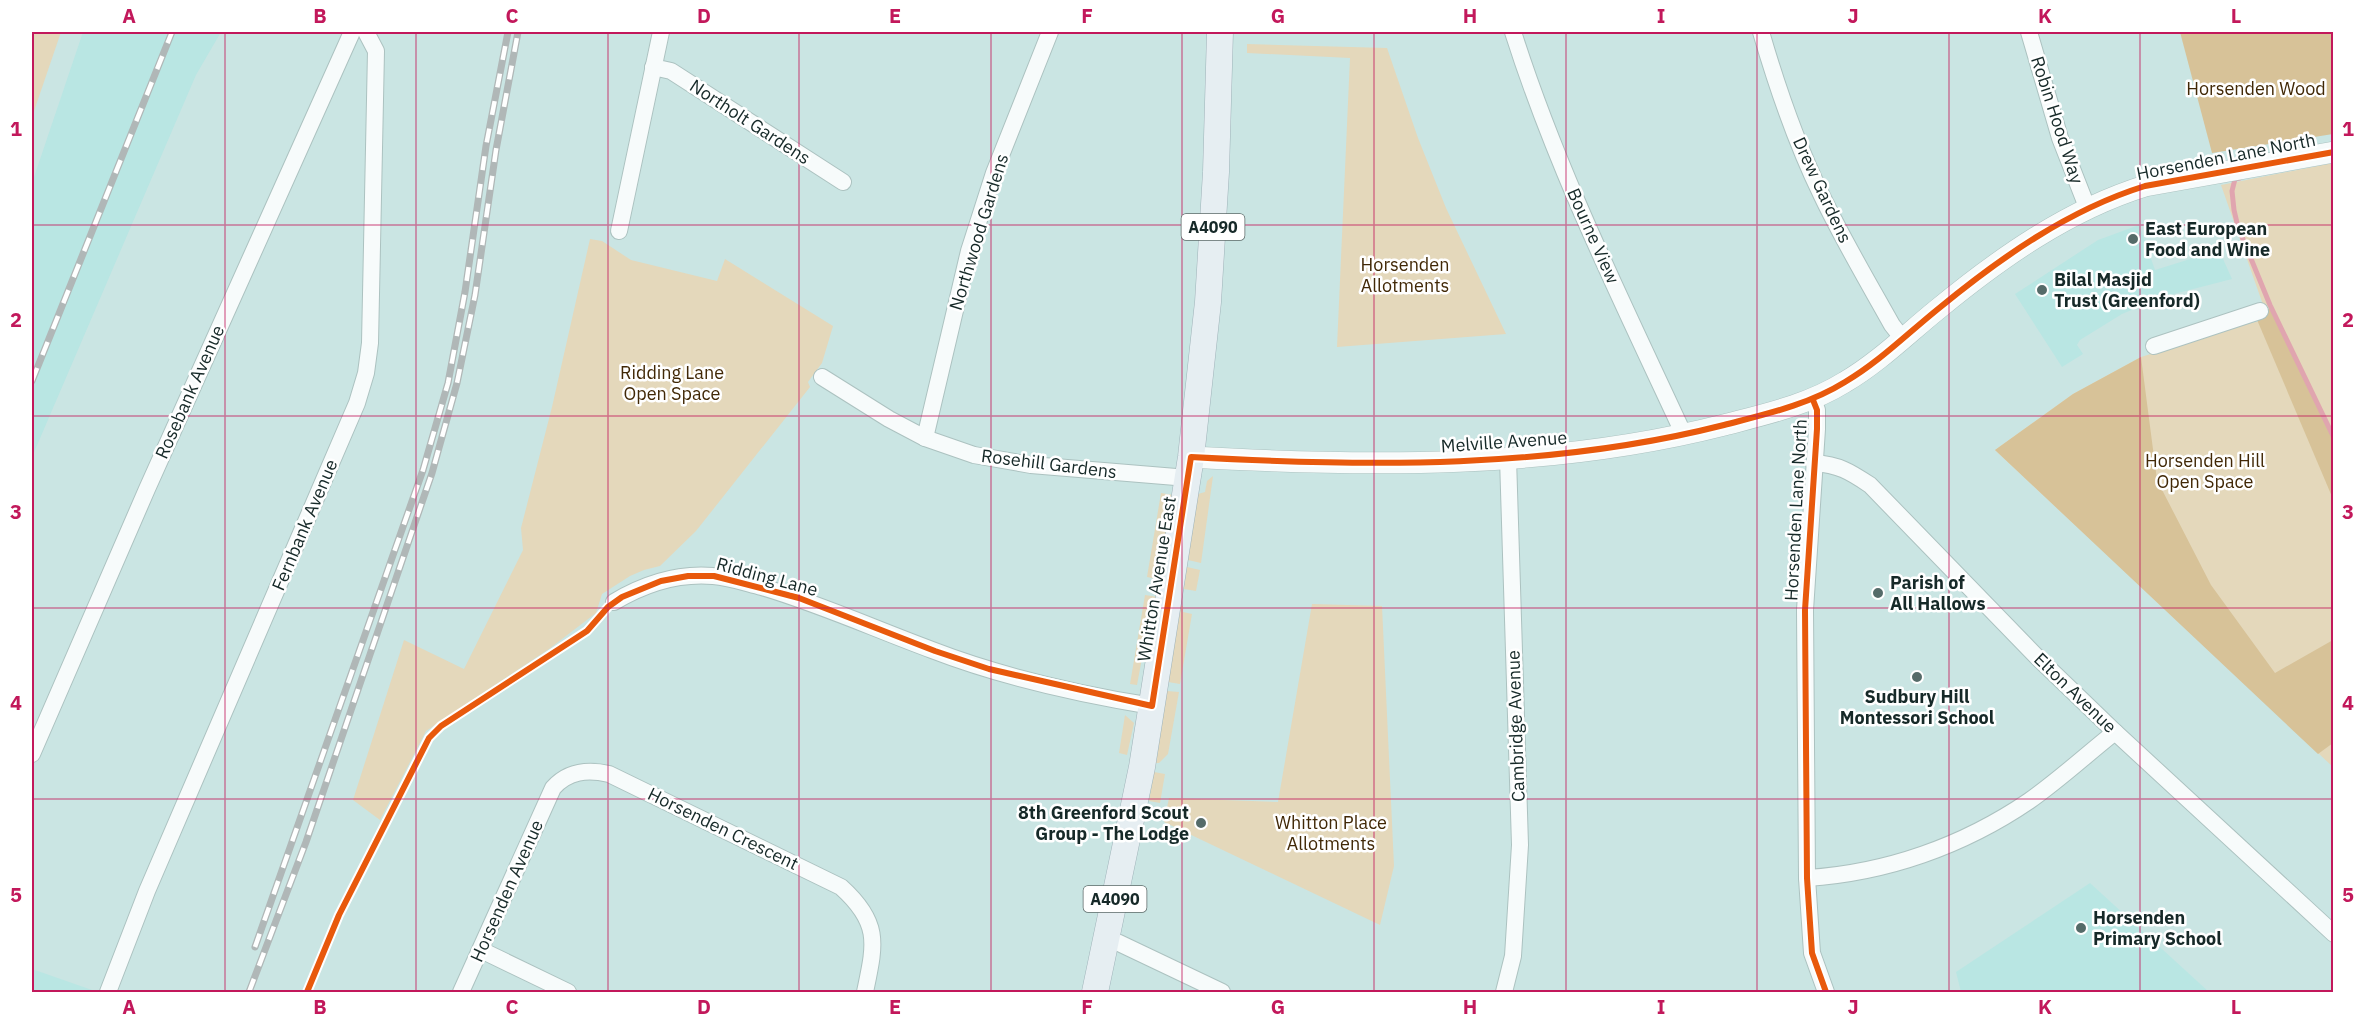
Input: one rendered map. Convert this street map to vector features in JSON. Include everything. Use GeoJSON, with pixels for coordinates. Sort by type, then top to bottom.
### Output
{"type":"FeatureCollection","features":[{"type":"Feature","properties":{"kind":"main road","name":"Whitton Avenue East"},"geometry":{"type":"LineString","coordinates":[[1095,993],[1142,767],[1190,468],[1208,302],[1216,172],[1220,32]]}},
{"type":"Feature","properties":{"kind":"street","name":"Rosebank Avenue"},"geometry":{"type":"LineString","coordinates":[[32,754],[147,489],[352,32]]}},
{"type":"Feature","properties":{"kind":"street","name":"Fernbank Avenue"},"geometry":{"type":"LineString","coordinates":[[108,993],[147,891],[357,403],[366,373],[369,343],[376,51],[366,32]]}},
{"type":"Feature","properties":{"kind":"street"},"geometry":{"type":"LineString","coordinates":[[619,231],[661,32]]}},
{"type":"Feature","properties":{"kind":"street","name":"Northwood Gardens"},"geometry":{"type":"LineString","coordinates":[[925,438],[973,240],[994,173],[1050,32]]}},
{"type":"Feature","properties":{"kind":"street","name":"Bourne View"},"geometry":{"type":"LineString","coordinates":[[1513,32],[1566,174],[1597,248],[1684,435]]}},
{"type":"Feature","properties":{"kind":"street","name":"Drew Gardens"},"geometry":{"type":"LineString","coordinates":[[1761,32],[1797,140],[1822,196],[1892,325],[1903,339]]}},
{"type":"Feature","properties":{"kind":"street","name":"Robin Hood Way"},"geometry":{"type":"LineString","coordinates":[[2028,32],[2060,138],[2087,207]]}},
{"type":"Feature","properties":{"kind":"street","name":"Northolt Gardens"},"geometry":{"type":"LineString","coordinates":[[653,68],[671,71],[843,182]]}},
{"type":"Feature","properties":{"kind":"street","name":"Horsenden Lane North"},"geometry":{"type":"LineString","coordinates":[[1826,993],[1812,953],[1807,878],[1805,610],[1817,410],[1813,400],[1846,382],[1880,359],[1939,308],[2011,252],[2087,207],[2117,194],[2145,186],[2334,152]]}},
{"type":"Feature","properties":{"kind":"street"},"geometry":{"type":"LineString","coordinates":[[2154,346],[2260,311]]}},
{"type":"Feature","properties":{"kind":"street","name":"Rosehill Gardens"},"geometry":{"type":"LineString","coordinates":[[822,377],[889,419],[925,438],[974,455],[1030,465],[1190,468]]}},
{"type":"Feature","properties":{"kind":"street","name":"Melville Avenue"},"geometry":{"type":"LineString","coordinates":[[1190,468],[1375,464],[1508,458],[1592,450],[1684,435],[1765,415],[1813,400]]}},
{"type":"Feature","properties":{"kind":"street","name":"Cambridge Avenue"},"geometry":{"type":"LineString","coordinates":[[1504,993],[1513,956],[1520,845],[1508,458]]}},
{"type":"Feature","properties":{"kind":"street","name":"Elton Avenue"},"geometry":{"type":"LineString","coordinates":[[1814,462],[1848,470],[1870,484],[2037,656],[2115,732],[2334,934]]}},
{"type":"Feature","properties":{"kind":"street","name":"Ridding Lane"},"geometry":{"type":"LineString","coordinates":[[614,602],[660,581],[688,576],[714,576],[800,598],[935,651],[989,669],[1152,706]]}},
{"type":"Feature","properties":{"kind":"street"},"geometry":{"type":"LineString","coordinates":[[1807,878],[1833,876],[1901,862],[1982,829],[2029,800],[2115,732]]}},
{"type":"Feature","properties":{"kind":"street","name":"Horsenden Crescent"},"geometry":{"type":"LineString","coordinates":[[553,788],[561,779],[572,773],[596,771],[609,774],[841,887],[856,900],[868,918],[872,934],[874,951],[865,993]]}},
{"type":"Feature","properties":{"kind":"street","name":"Horsenden Avenue"},"geometry":{"type":"LineString","coordinates":[[461,993],[553,788]]}},
{"type":"Feature","properties":{"kind":"street"},"geometry":{"type":"LineString","coordinates":[[1107,941],[1119,943],[1222,993]]}},
{"type":"Feature","properties":{"kind":"street"},"geometry":{"type":"LineString","coordinates":[[481,950],[568,993]]}},
{"type":"Feature","properties":{"kind":"shaded area"},"geometry":{"type":"Polygon","coordinates":[[[83,32],[221,32],[196,75],[32,457],[32,183],[83,32]]]}},
{"type":"Feature","properties":{"kind":"shaded area"},"geometry":{"type":"Polygon","coordinates":[[[2139,225],[2155,270],[2219,250],[2232,279],[2166,296],[2122,314],[2080,340],[2077,345],[2083,354],[2062,367],[2015,294],[2098,240],[2139,225]]]}},
{"type":"Feature","properties":{"kind":"shaded area","name":"Horsenden Primary School"},"geometry":{"type":"Polygon","coordinates":[[[2090,883],[2209,992],[1961,992],[1956,972],[2090,883]]]}},
{"type":"Feature","properties":{"kind":"shaded area"},"geometry":{"type":"Polygon","coordinates":[[[32,969],[92,990],[91,992],[32,992],[32,969]]]}},
{"type":"Feature","properties":{"kind":"green space"},"geometry":{"type":"Polygon","coordinates":[[[32,32],[61,32],[32,117],[32,32]]]}},
{"type":"Feature","properties":{"kind":"green space","name":"Horsenden Wood"},"geometry":{"type":"Polygon","coordinates":[[[2180,32],[2333,32],[2333,134],[2212,153],[2180,32]]]}},
{"type":"Feature","properties":{"kind":"green space","name":"Horsenden Allotments"},"geometry":{"type":"Polygon","coordinates":[[[1247,44],[1387,48],[1418,138],[1446,208],[1506,334],[1337,347],[1350,58],[1247,53],[1247,44]]]}},
{"type":"Feature","properties":{"kind":"green space","name":"Horsenden Hill Open Space"},"geometry":{"type":"Polygon","coordinates":[[[2333,163],[2333,767],[1995,450],[2073,394],[2141,357],[2268,319],[2221,185],[2333,163]]]}},
{"type":"Feature","properties":{"kind":"green space","name":"Ridding Lane Open Space"},"geometry":{"type":"Polygon","coordinates":[[[590,239],[602,241],[631,260],[717,281],[725,259],[833,326],[822,363],[808,382],[810,387],[696,531],[660,566],[630,576],[602,594],[596,613],[549,649],[426,731],[380,820],[353,800],[404,640],[464,669],[523,550],[521,528],[552,407],[590,239]]]}},
{"type":"Feature","properties":{"kind":"green space"},"geometry":{"type":"Polygon","coordinates":[[[2271,308],[2333,437],[2333,499],[2255,315],[2271,308]]]}},
{"type":"Feature","properties":{"kind":"green space"},"geometry":{"type":"Polygon","coordinates":[[[2141,357],[2157,480],[2211,585],[2275,673],[2333,640],[2333,743],[2318,754],[1995,450],[2073,394],[2141,357]]]}},
{"type":"Feature","properties":{"kind":"green space"},"geometry":{"type":"Polygon","coordinates":[[[1213,476],[1201,563],[1188,560],[1198,494],[1205,492],[1207,481],[1213,476]]]}},
{"type":"Feature","properties":{"kind":"green space"},"geometry":{"type":"Polygon","coordinates":[[[1161,493],[1173,495],[1161,580],[1147,577],[1161,493]]]}},
{"type":"Feature","properties":{"kind":"green space"},"geometry":{"type":"Polygon","coordinates":[[[1187,567],[1200,570],[1196,591],[1184,589],[1187,567]]]}},
{"type":"Feature","properties":{"kind":"green space"},"geometry":{"type":"Polygon","coordinates":[[[1145,595],[1158,597],[1148,658],[1142,658],[1137,685],[1130,684],[1145,595]]]}},
{"type":"Feature","properties":{"kind":"green space","name":"Whitton Place Allotments"},"geometry":{"type":"Polygon","coordinates":[[[1312,604],[1382,606],[1394,866],[1380,925],[1164,822],[1169,798],[1278,802],[1312,604]]]}},
{"type":"Feature","properties":{"kind":"green space"},"geometry":{"type":"Polygon","coordinates":[[[1180,606],[1183,606],[1183,612],[1192,614],[1180,684],[1168,682],[1180,606]]]}},
{"type":"Feature","properties":{"kind":"green space"},"geometry":{"type":"Polygon","coordinates":[[[1167,691],[1179,692],[1168,754],[1156,763],[1167,691]]]}},
{"type":"Feature","properties":{"kind":"green space"},"geometry":{"type":"Polygon","coordinates":[[[1125,715],[1134,723],[1127,755],[1119,753],[1125,715]]]}},
{"type":"Feature","properties":{"kind":"green space"},"geometry":{"type":"Polygon","coordinates":[[[1154,772],[1165,774],[1160,803],[1149,801],[1154,772]]]}},
{"type":"Feature","properties":{"kind":"waterway"},"geometry":{"type":"LineString","coordinates":[[2240,178],[2235,179],[2232,191],[2238,227],[2270,305],[2334,438]]}},
{"type":"Feature","properties":{"kind":"railway"},"geometry":{"type":"LineString","coordinates":[[32,381],[172,32]]}},
{"type":"Feature","properties":{"kind":"railway"},"geometry":{"type":"LineString","coordinates":[[255,947],[423,470],[448,383],[465,292],[486,146],[508,32]]}},
{"type":"Feature","properties":{"kind":"railway"},"geometry":{"type":"LineString","coordinates":[[249,992],[306,842],[432,473],[457,383],[475,295],[496,150],[518,32]]}},
{"type":"Feature","properties":{"kind":"cycle path"},"geometry":{"type":"LineString","coordinates":[[307,992],[339,915],[429,738],[441,726],[587,631],[608,607],[622,597],[661,581],[688,576],[714,576],[799,598],[935,651],[989,669],[1152,706],[1191,457],[1392,463],[1526,457],[1593,450],[1659,439],[1755,417],[1802,403],[1845,382],[1881,357],[1938,309],[2010,254],[2089,208],[2145,186],[2334,152]]}},
{"type":"Feature","properties":{"kind":"cycle path"},"geometry":{"type":"LineString","coordinates":[[1813,400],[1817,410],[1817,429],[1805,610],[1807,878],[1812,953],[1826,992]]}},
{"type":"Feature","properties":{"kind":"place","name":"East European Food and Wine"},"geometry":{"type":"Point","coordinates":[2133,239]}},
{"type":"Feature","properties":{"kind":"place","name":"Bilal Masjid Trust (Greenford)"},"geometry":{"type":"Point","coordinates":[2042,290]}},
{"type":"Feature","properties":{"kind":"place","name":"Parish of All Hallows"},"geometry":{"type":"Point","coordinates":[1878,593]}},
{"type":"Feature","properties":{"kind":"place","name":"Sudbury Hill Montessori School"},"geometry":{"type":"Point","coordinates":[1917,677]}},
{"type":"Feature","properties":{"kind":"place","name":"8th Greenford Scout Group - The Lodge"},"geometry":{"type":"Point","coordinates":[1201,823]}},
{"type":"Feature","properties":{"kind":"place","name":"Horsenden Primary School"},"geometry":{"type":"Point","coordinates":[2081,928]}}]}
